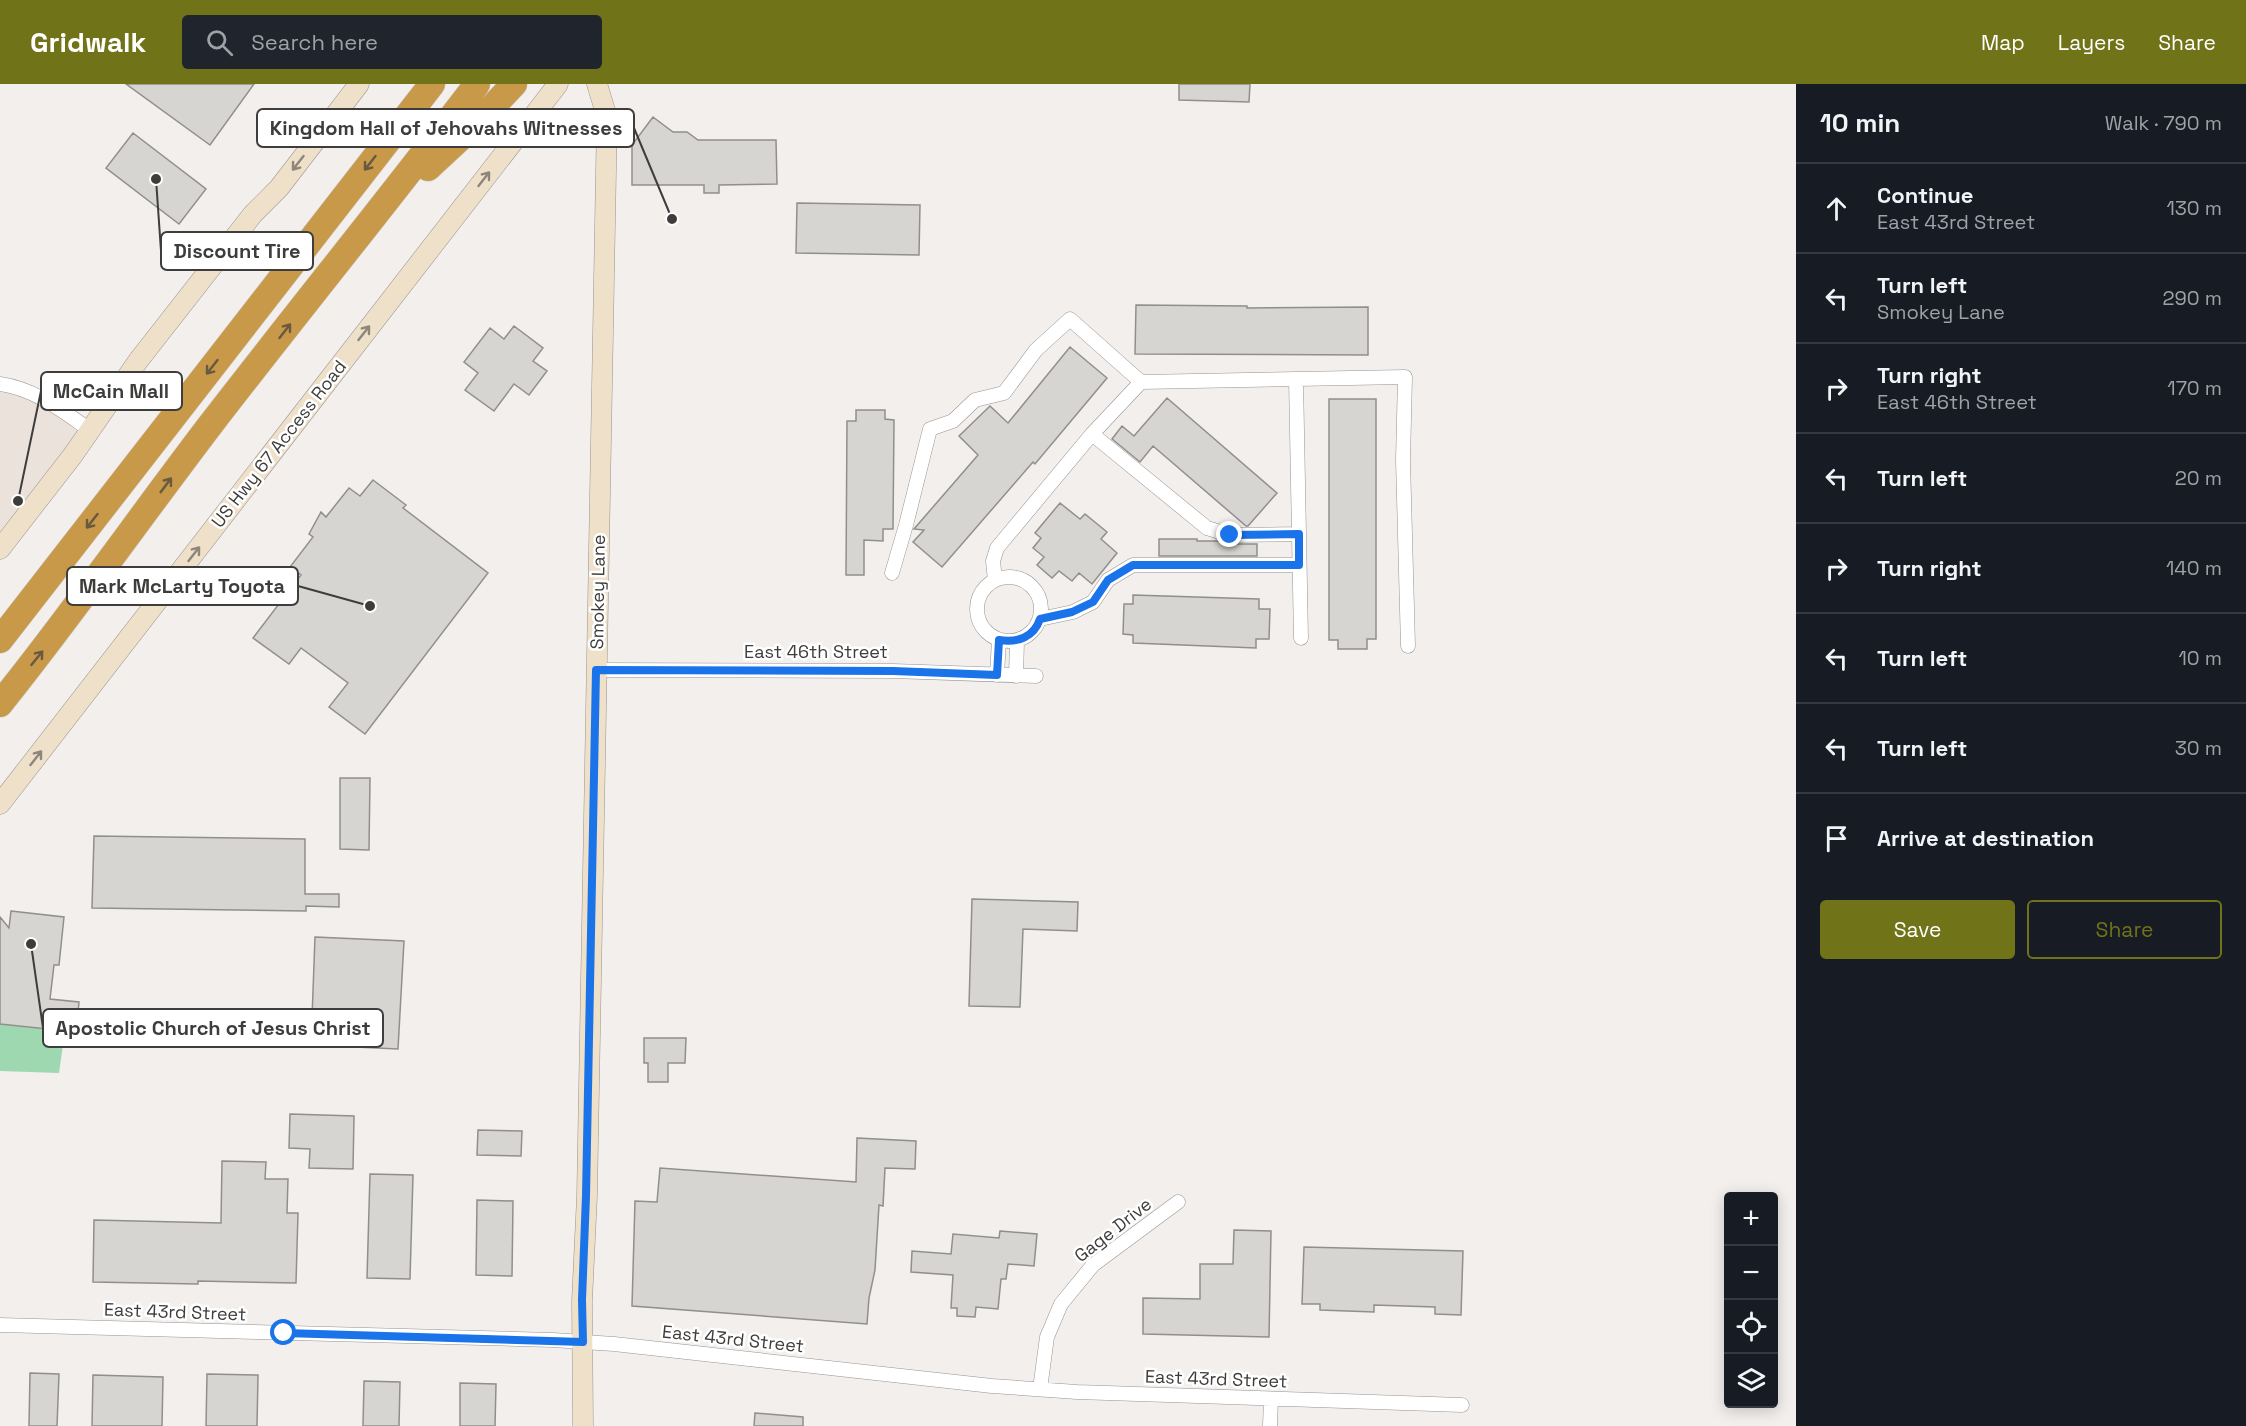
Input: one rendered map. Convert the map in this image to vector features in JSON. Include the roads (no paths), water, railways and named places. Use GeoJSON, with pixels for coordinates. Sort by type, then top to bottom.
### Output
{"type":"FeatureCollection","features":[{"type":"Feature","properties":{"kind":"highway"},"geometry":{"type":"LineString","coordinates":[[0,640],[432,84]]}},
{"type":"Feature","properties":{"kind":"highway"},"geometry":{"type":"LineString","coordinates":[[0,704],[52,639],[211,424],[477,84]]}},
{"type":"Feature","properties":{"kind":"highway"},"geometry":{"type":"LineString","coordinates":[[375,217],[483,117],[514,84]]}},
{"type":"Feature","properties":{"kind":"main road"},"geometry":{"type":"LineString","coordinates":[[0,549],[90,430],[138,361],[253,214],[279,188],[360,84]]}},
{"type":"Feature","properties":{"kind":"main road","name":"US Hwy 67 Access Road"},"geometry":{"type":"LineString","coordinates":[[0,804],[558,84]]}},
{"type":"Feature","properties":{"kind":"main road","name":"Smokey Lane"},"geometry":{"type":"LineString","coordinates":[[583,1426],[582,1300],[586,1196],[607,117],[597,84]]}},
{"type":"Feature","properties":{"kind":"street"},"geometry":{"type":"LineString","coordinates":[[892,573],[930,429],[953,421],[975,400],[1004,393],[1036,350],[1070,319],[1141,382],[1405,377],[1403,460],[1408,646]]}},
{"type":"Feature","properties":{"kind":"street"},"geometry":{"type":"LineString","coordinates":[[1296,379],[1301,638]]}},
{"type":"Feature","properties":{"kind":"street"},"geometry":{"type":"LineString","coordinates":[[995,580],[993,561],[997,548],[1092,434],[1141,382]]}},
{"type":"Feature","properties":{"kind":"street"},"geometry":{"type":"LineString","coordinates":[[0,384],[23,388],[50,402],[90,430]]}},
{"type":"Feature","properties":{"kind":"street"},"geometry":{"type":"LineString","coordinates":[[1092,434],[1207,528],[1230,535],[1299,534]]}},
{"type":"Feature","properties":{"kind":"street"},"geometry":{"type":"LineString","coordinates":[[1040,619],[1072,612],[1093,602],[1108,580],[1133,565],[1299,565]]}},
{"type":"Feature","properties":{"kind":"street"},"geometry":{"type":"LineString","coordinates":[[1016,577],[1026,581],[1034,588],[1042,607],[1040,619],[1033,632],[1017,641],[999,640],[989,635],[982,627],[977,606],[986,587],[995,580],[1016,577]]}},
{"type":"Feature","properties":{"kind":"street"},"geometry":{"type":"LineString","coordinates":[[997,675],[999,640]]}},
{"type":"Feature","properties":{"kind":"street"},"geometry":{"type":"LineString","coordinates":[[1016,676],[1017,641]]}},
{"type":"Feature","properties":{"kind":"street","name":"East 46th Street"},"geometry":{"type":"LineString","coordinates":[[596,670],[882,671],[1036,676]]}},
{"type":"Feature","properties":{"kind":"street","name":"Gage Drive"},"geometry":{"type":"LineString","coordinates":[[1040,1389],[1047,1337],[1061,1304],[1093,1265],[1178,1202]]}},
{"type":"Feature","properties":{"kind":"street","name":"East 43rd Street"},"geometry":{"type":"LineString","coordinates":[[0,1325],[583,1342],[1040,1389],[1462,1405]]}},
{"type":"Feature","properties":{"kind":"street"},"geometry":{"type":"LineString","coordinates":[[1270,1426],[1271,1399]]}},
{"type":"Feature","properties":{"kind":"place","name":"Discount Tire"},"geometry":{"type":"Point","coordinates":[156,179]}},
{"type":"Feature","properties":{"kind":"place","name":"Kingdom Hall of Jehovahs Witnesses"},"geometry":{"type":"Point","coordinates":[672,219]}},
{"type":"Feature","properties":{"kind":"place","name":"McCain Mall"},"geometry":{"type":"Point","coordinates":[18,501]}},
{"type":"Feature","properties":{"kind":"place","name":"Mark McLarty Toyota"},"geometry":{"type":"Point","coordinates":[370,606]}},
{"type":"Feature","properties":{"kind":"place","name":"Apostolic Church of Jesus Christ"},"geometry":{"type":"Point","coordinates":[31,944]}}]}
